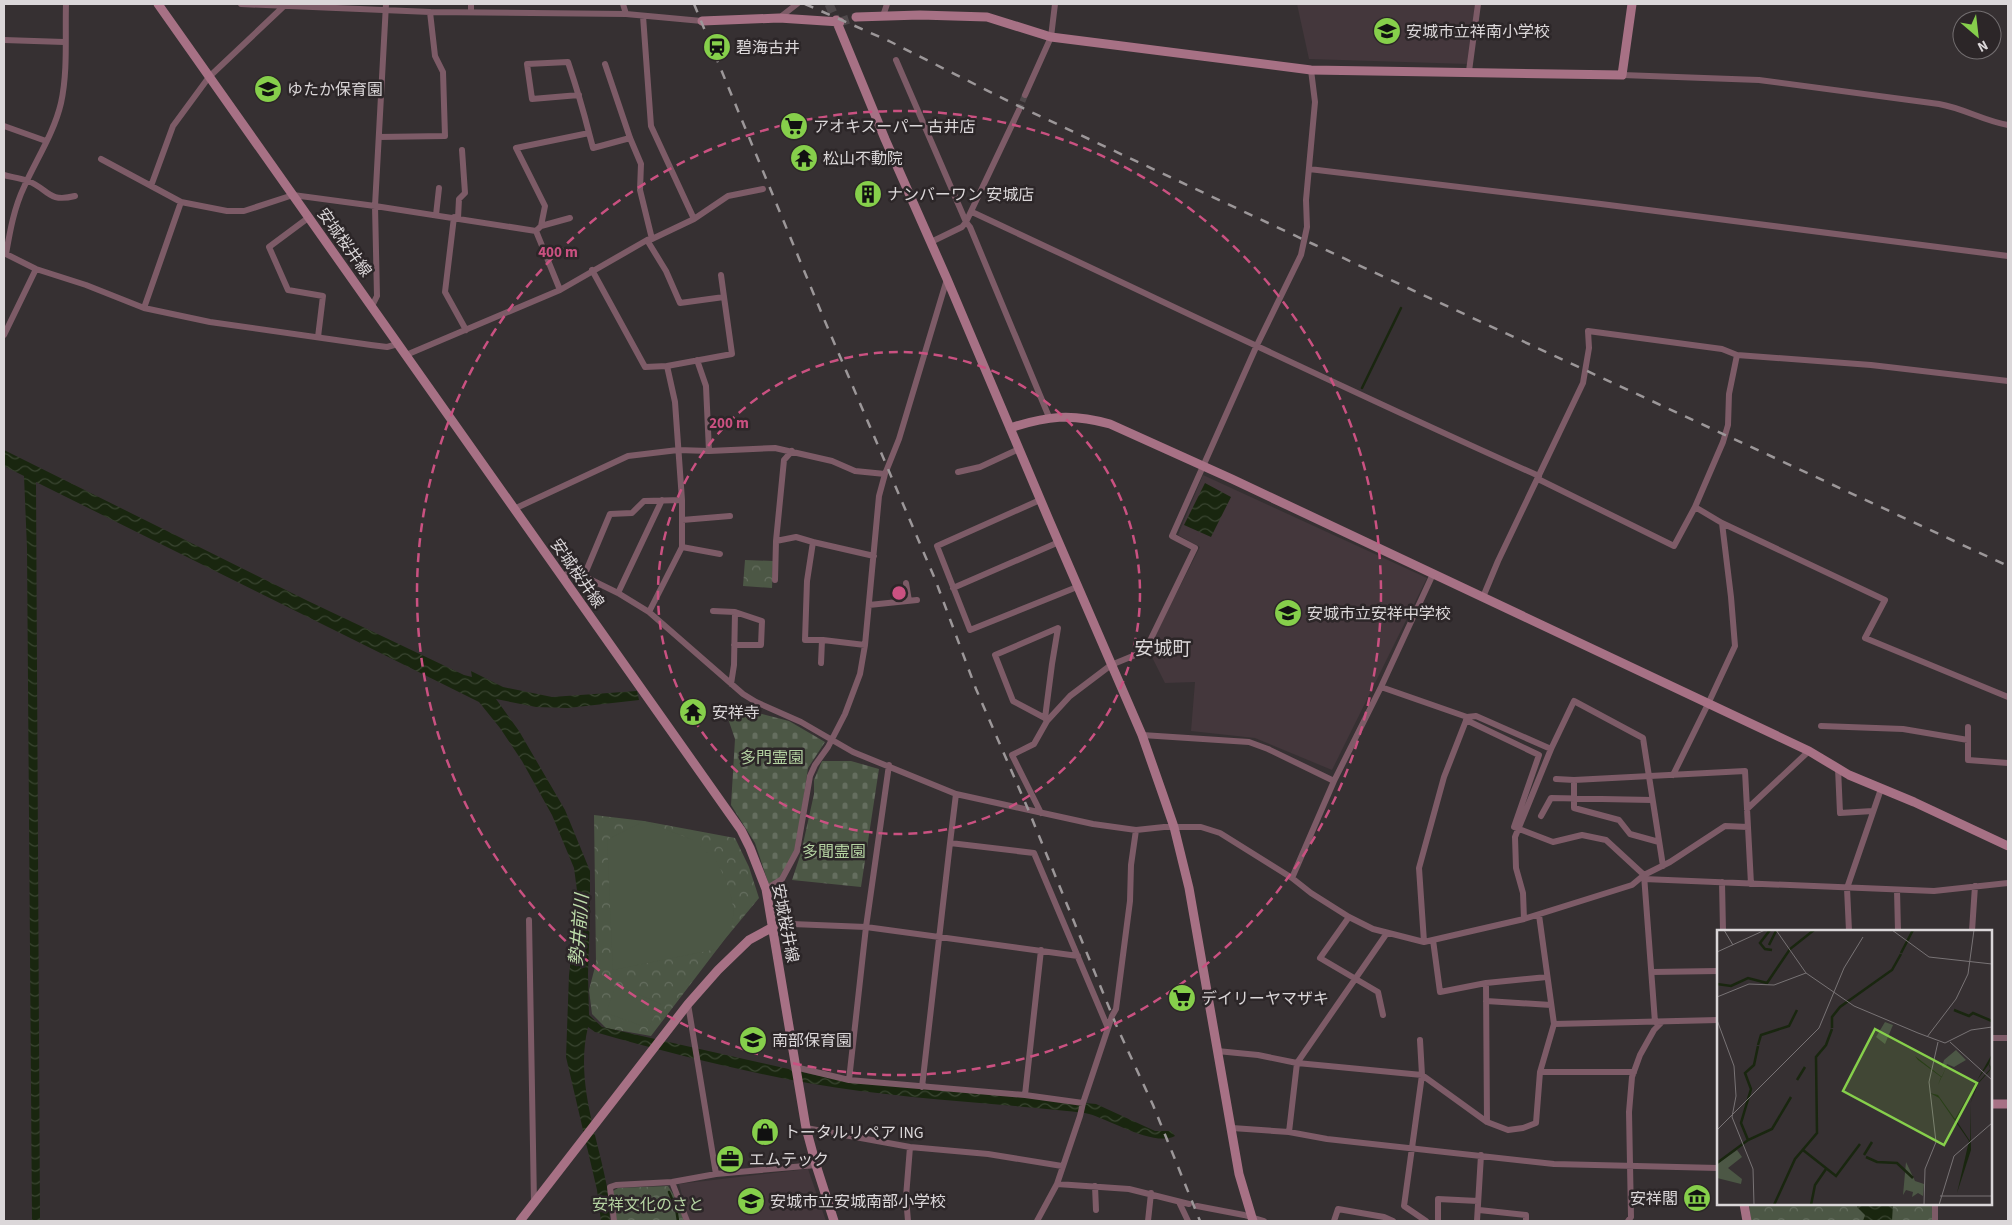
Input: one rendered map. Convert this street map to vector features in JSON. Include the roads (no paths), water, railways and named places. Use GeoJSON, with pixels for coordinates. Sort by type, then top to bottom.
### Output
{"type":"FeatureCollection","features":[{"type":"Feature","properties":{"kind":"street"},"geometry":{"type":"LineString","coordinates":[[66,4],[63,85],[60,105],[46,141],[24,186],[12,222],[6,254],[36,269],[86,285],[144,308],[210,322],[387,347],[398,344]]}},
{"type":"Feature","properties":{"kind":"street","name":"安城桜井線"},"geometry":{"type":"LineString","coordinates":[[158,4],[741,830],[766,889],[794,1068],[806,1128],[834,1221]]}},
{"type":"Feature","properties":{"kind":"street"},"geometry":{"type":"LineString","coordinates":[[241,4],[385,7],[430,12],[626,14],[702,21],[779,18],[838,22],[885,139],[947,279],[1142,736],[1174,827],[1192,903],[1232,1128],[1238,1174],[1253,1220]]}},
{"type":"Feature","properties":{"kind":"street"},"geometry":{"type":"LineString","coordinates":[[471,4],[471,12]]}},
{"type":"Feature","properties":{"kind":"street"},"geometry":{"type":"LineString","coordinates":[[623,4],[626,14]]}},
{"type":"Feature","properties":{"kind":"street"},"geometry":{"type":"LineString","coordinates":[[779,18],[797,4]]}},
{"type":"Feature","properties":{"kind":"street"},"geometry":{"type":"LineString","coordinates":[[883,16],[887,4]]}},
{"type":"Feature","properties":{"kind":"street"},"geometry":{"type":"LineString","coordinates":[[1025,95],[1051,37],[1055,4]]}},
{"type":"Feature","properties":{"kind":"street"},"geometry":{"type":"LineString","coordinates":[[1469,71],[1478,4]]}},
{"type":"Feature","properties":{"kind":"street"},"geometry":{"type":"LineString","coordinates":[[1622,75],[1632,4]]}},
{"type":"Feature","properties":{"kind":"street"},"geometry":{"type":"LineString","coordinates":[[151,186],[173,126],[209,77],[284,6]]}},
{"type":"Feature","properties":{"kind":"street"},"geometry":{"type":"LineString","coordinates":[[372,306],[377,296],[375,206],[385,7]]}},
{"type":"Feature","properties":{"kind":"street"},"geometry":{"type":"LineString","coordinates":[[379,137],[444,136],[443,72],[435,56],[430,12]]}},
{"type":"Feature","properties":{"kind":"street"},"geometry":{"type":"LineString","coordinates":[[643,16],[651,126],[694,219]]}},
{"type":"Feature","properties":{"kind":"street"},"geometry":{"type":"LineString","coordinates":[[856,17],[987,17],[1051,37],[1311,70],[1469,71],[1759,80],[1957,107],[1996,123],[2008,125]]}},
{"type":"Feature","properties":{"kind":"street"},"geometry":{"type":"LineString","coordinates":[[4,40],[64,42]]}},
{"type":"Feature","properties":{"kind":"street"},"geometry":{"type":"LineString","coordinates":[[896,60],[966,222],[970,227],[1049,417]]}},
{"type":"Feature","properties":{"kind":"street"},"geometry":{"type":"LineString","coordinates":[[579,95],[532,98],[527,64],[568,62],[579,95],[593,148],[630,138]]}},
{"type":"Feature","properties":{"kind":"street"},"geometry":{"type":"LineString","coordinates":[[605,64],[630,138],[641,164],[640,190],[650,240],[680,303],[724,297]]}},
{"type":"Feature","properties":{"kind":"street"},"geometry":{"type":"LineString","coordinates":[[1046,719],[1070,696],[1111,665],[1145,651],[1194,548],[1172,536],[1257,345],[1301,256],[1306,227],[1306,200],[1315,102],[1311,70]]}},
{"type":"Feature","properties":{"kind":"street"},"geometry":{"type":"LineString","coordinates":[[931,242],[962,227],[966,222],[1019,110]]}},
{"type":"Feature","properties":{"kind":"street"},"geometry":{"type":"LineString","coordinates":[[4,126],[46,141]]}},
{"type":"Feature","properties":{"kind":"street"},"geometry":{"type":"LineString","coordinates":[[560,290],[538,229],[545,206],[516,148],[589,133]]}},
{"type":"Feature","properties":{"kind":"street"},"geometry":{"type":"LineString","coordinates":[[462,150],[465,193],[460,199],[456,218],[446,292],[466,330]]}},
{"type":"Feature","properties":{"kind":"street"},"geometry":{"type":"LineString","coordinates":[[101,159],[181,202],[227,211],[244,211],[293,195],[538,229],[570,218]]}},
{"type":"Feature","properties":{"kind":"street"},"geometry":{"type":"LineString","coordinates":[[1309,170],[1601,204],[2008,256]]}},
{"type":"Feature","properties":{"kind":"street"},"geometry":{"type":"LineString","coordinates":[[4,175],[28,181],[54,197],[65,198],[75,196]]}},
{"type":"Feature","properties":{"kind":"street"},"geometry":{"type":"LineString","coordinates":[[436,215],[439,188]]}},
{"type":"Feature","properties":{"kind":"street"},"geometry":{"type":"LineString","coordinates":[[406,356],[560,290],[592,270],[694,219],[728,196],[763,189]]}},
{"type":"Feature","properties":{"kind":"street"},"geometry":{"type":"LineString","coordinates":[[144,308],[181,202]]}},
{"type":"Feature","properties":{"kind":"street"},"geometry":{"type":"LineString","coordinates":[[972,212],[1538,478],[1674,546],[1695,507],[1719,453],[1728,425],[1729,394],[1738,355]]}},
{"type":"Feature","properties":{"kind":"street"},"geometry":{"type":"LineString","coordinates":[[308,218],[269,247],[288,290],[323,296],[318,337]]}},
{"type":"Feature","properties":{"kind":"street"},"geometry":{"type":"LineString","coordinates":[[4,335],[36,269]]}},
{"type":"Feature","properties":{"kind":"street"},"geometry":{"type":"LineString","coordinates":[[592,270],[645,367],[667,366],[732,354],[721,276]]}},
{"type":"Feature","properties":{"kind":"street"},"geometry":{"type":"LineString","coordinates":[[766,889],[782,880],[798,851],[810,776],[845,714],[858,682],[865,645],[879,496],[885,474],[899,439],[947,279]]}},
{"type":"Feature","properties":{"kind":"street"},"geometry":{"type":"LineString","coordinates":[[1483,597],[1498,561],[1583,383],[1589,348],[1588,331],[1722,348],[1738,355],[1871,365],[2008,381]]}},
{"type":"Feature","properties":{"kind":"street"},"geometry":{"type":"LineString","coordinates":[[697,360],[706,386],[709,451]]}},
{"type":"Feature","properties":{"kind":"street"},"geometry":{"type":"LineString","coordinates":[[649,612],[682,547],[682,500],[675,402],[667,366]]}},
{"type":"Feature","properties":{"kind":"street"},"geometry":{"type":"LineString","coordinates":[[1010,428],[1049,417],[1092,419],[1110,424],[1483,597],[1809,752],[1881,789],[1914,802],[2008,846]]}},
{"type":"Feature","properties":{"kind":"street"},"geometry":{"type":"LineString","coordinates":[[514,509],[628,456],[678,450],[709,451],[776,448],[832,461],[855,472],[885,474]]}},
{"type":"Feature","properties":{"kind":"street"},"geometry":{"type":"LineString","coordinates":[[958,472],[980,467],[1019,450]]}},
{"type":"Feature","properties":{"kind":"street"},"geometry":{"type":"LineString","coordinates":[[775,580],[776,542],[784,460],[792,451]]}},
{"type":"Feature","properties":{"kind":"street"},"geometry":{"type":"LineString","coordinates":[[618,593],[662,500]]}},
{"type":"Feature","properties":{"kind":"street"},"geometry":{"type":"LineString","coordinates":[[584,576],[610,514],[632,513],[644,501],[682,500]]}},
{"type":"Feature","properties":{"kind":"street"},"geometry":{"type":"LineString","coordinates":[[1040,500],[937,546],[970,630],[1077,586]]}},
{"type":"Feature","properties":{"kind":"street"},"geometry":{"type":"LineString","coordinates":[[1695,507],[1722,523],[1885,600],[1865,638],[2008,697]]}},
{"type":"Feature","properties":{"kind":"street"},"geometry":{"type":"LineString","coordinates":[[682,520],[730,516]]}},
{"type":"Feature","properties":{"kind":"street"},"geometry":{"type":"LineString","coordinates":[[1673,775],[1735,646],[1722,523]]}},
{"type":"Feature","properties":{"kind":"street"},"geometry":{"type":"LineString","coordinates":[[776,542],[796,537],[874,556]]}},
{"type":"Feature","properties":{"kind":"street"},"geometry":{"type":"LineString","coordinates":[[813,542],[807,581],[805,640],[865,645]]}},
{"type":"Feature","properties":{"kind":"street"},"geometry":{"type":"LineString","coordinates":[[953,588],[1059,542]]}},
{"type":"Feature","properties":{"kind":"street"},"geometry":{"type":"LineString","coordinates":[[682,547],[720,554]]}},
{"type":"Feature","properties":{"kind":"street"},"geometry":{"type":"LineString","coordinates":[[563,577],[571,570],[618,593],[649,612],[730,684],[756,702],[801,722],[853,752],[889,765],[956,794],[1041,813],[1093,824],[1136,830],[1201,827],[1220,834],[1292,878],[1311,893],[1349,917],[1373,929],[1424,942],[1524,920],[1632,885],[1725,826],[1748,827]]}},
{"type":"Feature","properties":{"kind":"street"},"geometry":{"type":"LineString","coordinates":[[1292,878],[1334,781],[1381,687],[1433,574]]}},
{"type":"Feature","properties":{"kind":"street"},"geometry":{"type":"LineString","coordinates":[[906,583],[909,601]]}},
{"type":"Feature","properties":{"kind":"street"},"geometry":{"type":"LineString","coordinates":[[869,605],[917,600]]}},
{"type":"Feature","properties":{"kind":"street"},"geometry":{"type":"LineString","coordinates":[[713,611],[735,612],[762,621],[762,645],[734,644]]}},
{"type":"Feature","properties":{"kind":"street"},"geometry":{"type":"LineString","coordinates":[[730,684],[734,665],[735,612]]}},
{"type":"Feature","properties":{"kind":"street"},"geometry":{"type":"LineString","coordinates":[[1041,813],[1012,755],[1034,744],[1046,719],[1058,628],[995,655],[1013,701],[1046,719]]}},
{"type":"Feature","properties":{"kind":"street"},"geometry":{"type":"LineString","coordinates":[[820,663],[822,640]]}},
{"type":"Feature","properties":{"kind":"street"},"geometry":{"type":"LineString","coordinates":[[1381,687],[1467,719],[1538,754],[1539,757],[1514,827],[1553,842],[1582,835],[1606,840],[1644,877],[1751,884],[1934,891],[2008,883]]}},
{"type":"Feature","properties":{"kind":"street"},"geometry":{"type":"LineString","coordinates":[[1524,920],[1522,893],[1516,868],[1515,837],[1551,749],[1574,701],[1643,738],[1663,866]]}},
{"type":"Feature","properties":{"kind":"street"},"geometry":{"type":"LineString","coordinates":[[1424,942],[1420,868],[1444,777],[1467,719],[1476,716],[1551,749]]}},
{"type":"Feature","properties":{"kind":"street"},"geometry":{"type":"LineString","coordinates":[[1822,726],[1903,729],[1968,740]]}},
{"type":"Feature","properties":{"kind":"street"},"geometry":{"type":"LineString","coordinates":[[1968,727],[1968,760],[2008,763]]}},
{"type":"Feature","properties":{"kind":"street"},"geometry":{"type":"LineString","coordinates":[[1142,736],[1250,742],[1334,781]]}},
{"type":"Feature","properties":{"kind":"street"},"geometry":{"type":"LineString","coordinates":[[1747,809],[1809,752]]}},
{"type":"Feature","properties":{"kind":"street"},"geometry":{"type":"LineString","coordinates":[[849,1080],[866,927],[889,765]]}},
{"type":"Feature","properties":{"kind":"street"},"geometry":{"type":"LineString","coordinates":[[1838,768],[1840,812],[1873,811]]}},
{"type":"Feature","properties":{"kind":"street"},"geometry":{"type":"LineString","coordinates":[[1556,780],[1745,771],[1751,884]]}},
{"type":"Feature","properties":{"kind":"street"},"geometry":{"type":"LineString","coordinates":[[1531,777],[1539,780]]}},
{"type":"Feature","properties":{"kind":"street"},"geometry":{"type":"LineString","coordinates":[[1574,780],[1574,808],[1619,820],[1630,834],[1659,842]]}},
{"type":"Feature","properties":{"kind":"street"},"geometry":{"type":"LineString","coordinates":[[1849,930],[1847,888],[1881,789]]}},
{"type":"Feature","properties":{"kind":"street"},"geometry":{"type":"LineString","coordinates":[[922,1087],[956,794]]}},
{"type":"Feature","properties":{"kind":"street"},"geometry":{"type":"LineString","coordinates":[[1541,816],[1551,798],[1652,800]]}},
{"type":"Feature","properties":{"kind":"street"},"geometry":{"type":"LineString","coordinates":[[1037,1221],[1057,1184],[1080,1116],[1082,1103],[1116,1009],[1130,901],[1131,864],[1136,830]]}},
{"type":"Feature","properties":{"kind":"street"},"geometry":{"type":"LineString","coordinates":[[950,844],[1034,854],[1108,1028]]}},
{"type":"Feature","properties":{"kind":"street"},"geometry":{"type":"LineString","coordinates":[[1628,1221],[1631,1217],[1629,1112],[1634,1072],[1640,1055],[1658,1022],[1644,877]]}},
{"type":"Feature","properties":{"kind":"street"},"geometry":{"type":"LineString","coordinates":[[1722,882],[1723,930]]}},
{"type":"Feature","properties":{"kind":"street"},"geometry":{"type":"LineString","coordinates":[[1972,930],[1975,886]]}},
{"type":"Feature","properties":{"kind":"street"},"geometry":{"type":"LineString","coordinates":[[1896,890],[1898,930]]}},
{"type":"Feature","properties":{"kind":"street"},"geometry":{"type":"LineString","coordinates":[[1217,1051],[1258,1055],[1298,1063],[1422,1075],[1486,1122],[1508,1130],[1523,1128],[1536,1123],[1540,1072],[1554,1024],[1539,915]]}},
{"type":"Feature","properties":{"kind":"street"},"geometry":{"type":"LineString","coordinates":[[1349,917],[1320,958],[1378,992],[1383,1015]]}},
{"type":"Feature","properties":{"kind":"street"},"geometry":{"type":"LineString","coordinates":[[529,920],[534,1203]]}},
{"type":"Feature","properties":{"kind":"street"},"geometry":{"type":"LineString","coordinates":[[520,1221],[688,1004],[718,970],[750,940],[773,927],[792,924],[866,927],[1078,956]]}},
{"type":"Feature","properties":{"kind":"street"},"geometry":{"type":"LineString","coordinates":[[1289,1132],[1298,1063],[1387,933]]}},
{"type":"Feature","properties":{"kind":"street"},"geometry":{"type":"LineString","coordinates":[[1433,940],[1440,992],[1486,983],[1547,977]]}},
{"type":"Feature","properties":{"kind":"street"},"geometry":{"type":"LineString","coordinates":[[1025,1095],[1041,950]]}},
{"type":"Feature","properties":{"kind":"street"},"geometry":{"type":"LineString","coordinates":[[1652,972],[1717,971]]}},
{"type":"Feature","properties":{"kind":"street"},"geometry":{"type":"LineString","coordinates":[[1486,983],[1486,1122]]}},
{"type":"Feature","properties":{"kind":"street"},"geometry":{"type":"LineString","coordinates":[[1486,1001],[1551,1005]]}},
{"type":"Feature","properties":{"kind":"street"},"geometry":{"type":"LineString","coordinates":[[688,1004],[716,1174]]}},
{"type":"Feature","properties":{"kind":"street"},"geometry":{"type":"LineString","coordinates":[[1554,1024],[1717,1020]]}},
{"type":"Feature","properties":{"kind":"street"},"geometry":{"type":"LineString","coordinates":[[1992,1038],[2008,1038]]}},
{"type":"Feature","properties":{"kind":"street"},"geometry":{"type":"LineString","coordinates":[[1420,1040],[1422,1075],[1410,1148],[1404,1206],[1426,1221]]}},
{"type":"Feature","properties":{"kind":"street"},"geometry":{"type":"LineString","coordinates":[[794,1068],[849,1080],[1025,1095],[1082,1103]]}},
{"type":"Feature","properties":{"kind":"street"},"geometry":{"type":"LineString","coordinates":[[1540,1072],[1634,1072]]}},
{"type":"Feature","properties":{"kind":"street"},"geometry":{"type":"LineString","coordinates":[[1992,1104],[2008,1104]]}},
{"type":"Feature","properties":{"kind":"street"},"geometry":{"type":"LineString","coordinates":[[806,1128],[910,1147],[988,1154],[1062,1166]]}},
{"type":"Feature","properties":{"kind":"street"},"geometry":{"type":"LineString","coordinates":[[1232,1128],[1289,1132],[1327,1139],[1554,1164],[1717,1168]]}},
{"type":"Feature","properties":{"kind":"street"},"geometry":{"type":"LineString","coordinates":[[908,1221],[906,1197],[910,1147]]}},
{"type":"Feature","properties":{"kind":"street"},"geometry":{"type":"LineString","coordinates":[[1478,1221],[1481,1156]]}},
{"type":"Feature","properties":{"kind":"street"},"geometry":{"type":"LineString","coordinates":[[614,1221],[610,1187],[616,1185],[672,1182],[716,1174],[816,1165]]}},
{"type":"Feature","properties":{"kind":"street"},"geometry":{"type":"LineString","coordinates":[[672,1182],[687,1221]]}},
{"type":"Feature","properties":{"kind":"street"},"geometry":{"type":"LineString","coordinates":[[1057,1184],[1129,1189],[1189,1204]]}},
{"type":"Feature","properties":{"kind":"street"},"geometry":{"type":"LineString","coordinates":[[1095,1186],[1096,1210]]}},
{"type":"Feature","properties":{"kind":"street"},"geometry":{"type":"LineString","coordinates":[[1148,1221],[1150,1193]]}},
{"type":"Feature","properties":{"kind":"street"},"geometry":{"type":"LineString","coordinates":[[1438,1221],[1438,1199],[1478,1201]]}},
{"type":"Feature","properties":{"kind":"street"},"geometry":{"type":"LineString","coordinates":[[1179,1202],[1188,1221]]}},
{"type":"Feature","properties":{"kind":"street"},"geometry":{"type":"LineString","coordinates":[[1744,1205],[1747,1221]]}},
{"type":"Feature","properties":{"kind":"street"},"geometry":{"type":"LineString","coordinates":[[1935,1205],[1935,1221]]}},
{"type":"Feature","properties":{"kind":"street"},"geometry":{"type":"LineString","coordinates":[[1197,1206],[1264,1221]]}},
{"type":"Feature","properties":{"kind":"street"},"geometry":{"type":"LineString","coordinates":[[1334,1221],[1338,1209],[1393,1221]]}},
{"type":"Feature","properties":{"kind":"street"},"geometry":{"type":"LineString","coordinates":[[1479,1210],[1526,1215],[1526,1221]]}},
{"type":"Feature","properties":{"kind":"water","name":"勢井前川"},"geometry":{"type":"Polygon","coordinates":[[[4,450],[308,601],[464,675],[472,677],[471,671],[503,687],[552,697],[637,691],[639,700],[568,708],[536,707],[496,699],[519,731],[565,810],[590,871],[589,1015],[602,1027],[815,1075],[865,1083],[1096,1104],[1155,1131],[1171,1131],[1175,1136],[1156,1138],[1144,1135],[1084,1113],[905,1096],[808,1083],[674,1053],[595,1032],[588,1027],[584,1067],[586,1087],[609,1200],[610,1221],[601,1221],[597,1190],[566,1057],[569,975],[578,898],[574,868],[552,815],[522,761],[500,728],[479,702],[36,482],[40,1221],[32,1221],[27,548],[24,476],[4,466],[4,450]]]}},
{"type":"Feature","properties":{"kind":"water"},"geometry":{"type":"Polygon","coordinates":[[[1205,483],[1231,497],[1211,537],[1184,525],[1205,483]]]}},
{"type":"Feature","properties":{"kind":"water"},"geometry":{"type":"Polygon","coordinates":[[[1858,1205],[1893,1205],[1892,1221],[1863,1221],[1865,1215],[1857,1207],[1858,1205]]]}},
{"type":"Feature","properties":{"kind":"waterway"},"geometry":{"type":"LineString","coordinates":[[1362,388],[1401,308]]}},
{"type":"Feature","properties":{"kind":"waterway"},"geometry":{"type":"LineString","coordinates":[[669,1192],[676,1208],[678,1221]]}},
{"type":"Feature","properties":{"kind":"tunnel"},"geometry":{"type":"LineString","coordinates":[[829,4],[836,20]]}},
{"type":"Feature","properties":{"kind":"tunnel"},"geometry":{"type":"LineString","coordinates":[[840,22],[856,17]]}},
{"type":"Feature","properties":{"kind":"tunnel"},"geometry":{"type":"LineString","coordinates":[[1019,110],[1025,95]]}},
{"type":"Feature","properties":{"kind":"railway"},"geometry":{"type":"LineString","coordinates":[[694,4],[824,319],[935,579],[976,689],[1028,809],[1117,1027],[1153,1105],[1200,1221]]}},
{"type":"Feature","properties":{"kind":"railway"},"geometry":{"type":"LineString","coordinates":[[805,4],[889,41],[1012,103],[1313,244],[2008,566]]}},
{"type":"Feature","properties":{"kind":"place","name":"安城市立祥南小学校"},"geometry":{"type":"Point","coordinates":[1387,31]}},
{"type":"Feature","properties":{"kind":"place","name":"碧海古井"},"geometry":{"type":"Point","coordinates":[717,47]}},
{"type":"Feature","properties":{"kind":"place","name":"ゆたか保育園"},"geometry":{"type":"Point","coordinates":[268,89]}},
{"type":"Feature","properties":{"kind":"place","name":"アオキスーパー 古井店"},"geometry":{"type":"Point","coordinates":[794,126]}},
{"type":"Feature","properties":{"kind":"place","name":"松山不動院"},"geometry":{"type":"Point","coordinates":[804,158]}},
{"type":"Feature","properties":{"kind":"place","name":"ナンバーワン 安城店"},"geometry":{"type":"Point","coordinates":[868,194]}},
{"type":"Feature","properties":{"kind":"place","name":"安城市立安祥中学校"},"geometry":{"type":"Point","coordinates":[1288,613]}},
{"type":"Feature","properties":{"kind":"place","name":"安祥寺"},"geometry":{"type":"Point","coordinates":[693,712]}},
{"type":"Feature","properties":{"kind":"place","name":"デイリーヤマザキ"},"geometry":{"type":"Point","coordinates":[1182,998]}},
{"type":"Feature","properties":{"kind":"place","name":"南部保育園"},"geometry":{"type":"Point","coordinates":[753,1040]}},
{"type":"Feature","properties":{"kind":"place","name":"トータルリペア ING"},"geometry":{"type":"Point","coordinates":[765,1132]}},
{"type":"Feature","properties":{"kind":"place","name":"エムテック"},"geometry":{"type":"Point","coordinates":[730,1159]}},
{"type":"Feature","properties":{"kind":"place","name":"安祥閣"},"geometry":{"type":"Point","coordinates":[1697,1198]}},
{"type":"Feature","properties":{"kind":"place","name":"安城市立安城南部小学校"},"geometry":{"type":"Point","coordinates":[751,1201]}},
{"type":"Feature","properties":{"kind":"district","name":"安城町"},"geometry":{"type":"Point","coordinates":[1163,648]}},
{"type":"Feature","properties":{"kind":"park label","name":"多門霊園"},"geometry":{"type":"Point","coordinates":[772,757]}},
{"type":"Feature","properties":{"kind":"park label","name":"多聞霊園"},"geometry":{"type":"Point","coordinates":[834,851]}},
{"type":"Feature","properties":{"kind":"park label","name":"安祥文化のさと"},"geometry":{"type":"Point","coordinates":[648,1204]}}]}
